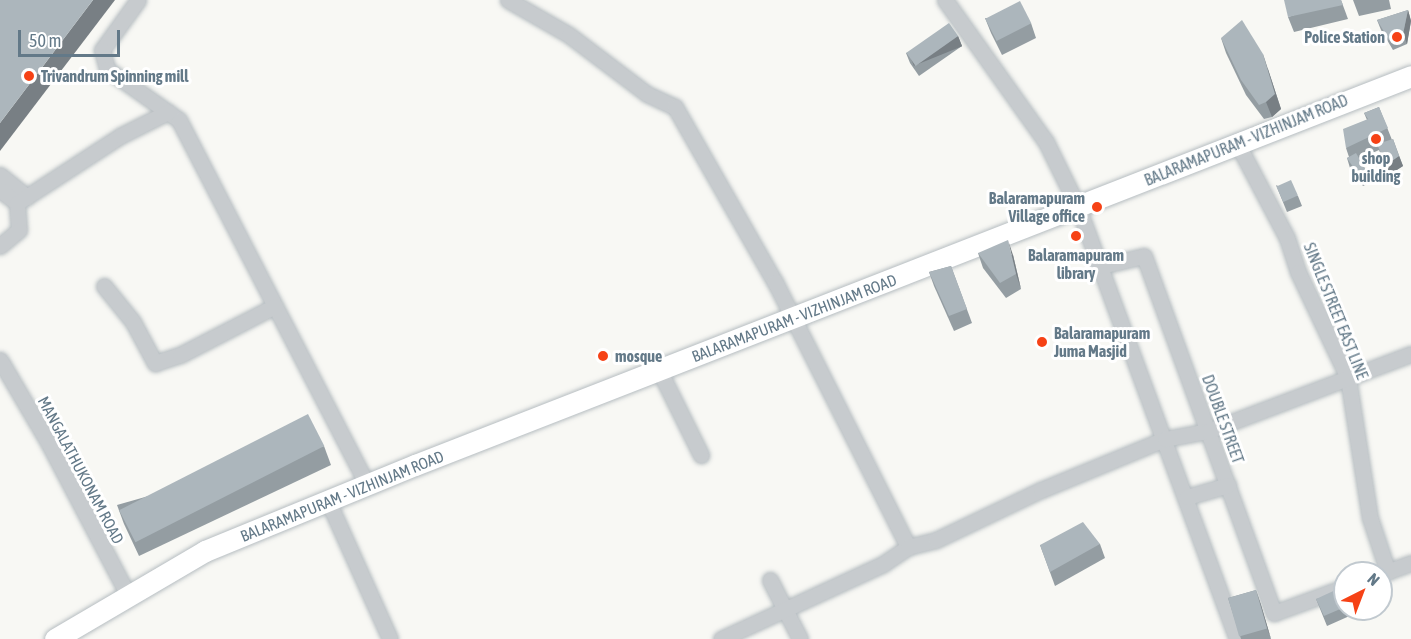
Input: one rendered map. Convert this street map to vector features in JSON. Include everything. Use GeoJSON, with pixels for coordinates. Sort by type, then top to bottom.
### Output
{"type":"FeatureCollection","features":[{"type":"Feature","properties":{"kind":"main road","name":"BALARAMAPURAM - VIZHINJAM ROAD"},"geometry":{"type":"LineString","coordinates":[[56,639],[206,551],[367,485],[1411,76]]}},
{"type":"Feature","properties":{"kind":"street"},"geometry":{"type":"LineString","coordinates":[[138,0],[102,50],[107,69],[179,120],[367,485]]}},
{"type":"Feature","properties":{"kind":"street"},"geometry":{"type":"LineString","coordinates":[[508,0],[569,35],[647,94],[675,107],[794,318],[908,547]]}},
{"type":"Feature","properties":{"kind":"street"},"geometry":{"type":"LineString","coordinates":[[945,0],[1046,142],[1078,207],[1187,497],[1237,607],[1237,639]]}},
{"type":"Feature","properties":{"kind":"street"},"geometry":{"type":"LineString","coordinates":[[22,200],[120,136],[168,112]]}},
{"type":"Feature","properties":{"kind":"street","name":"SINGLE STREET EAST LINE"},"geometry":{"type":"LineString","coordinates":[[1238,143],[1287,238],[1298,272],[1347,378],[1370,518],[1381,561]]}},
{"type":"Feature","properties":{"kind":"street"},"geometry":{"type":"LineString","coordinates":[[0,175],[22,200],[18,230],[0,246]]}},
{"type":"Feature","properties":{"kind":"street"},"geometry":{"type":"LineString","coordinates":[[0,190],[22,200]]}},
{"type":"Feature","properties":{"kind":"street","name":"DOUBLE STREET"},"geometry":{"type":"LineString","coordinates":[[1101,266],[1144,256],[1267,594]]}},
{"type":"Feature","properties":{"kind":"street"},"geometry":{"type":"LineString","coordinates":[[104,286],[133,322],[155,363],[180,355],[275,306]]}},
{"type":"Feature","properties":{"kind":"street"},"geometry":{"type":"LineString","coordinates":[[721,639],[883,564],[908,547],[936,540],[1041,490],[1165,439],[1208,431],[1411,354]]}},
{"type":"Feature","properties":{"kind":"street","name":"MANGALATHUKONAM ROAD"},"geometry":{"type":"LineString","coordinates":[[0,360],[35,418],[129,597]]}},
{"type":"Feature","properties":{"kind":"street"},"geometry":{"type":"LineString","coordinates":[[659,370],[701,455]]}},
{"type":"Feature","properties":{"kind":"street"},"geometry":{"type":"LineString","coordinates":[[1187,497],[1228,485]]}},
{"type":"Feature","properties":{"kind":"street"},"geometry":{"type":"LineString","coordinates":[[328,501],[390,639]]}},
{"type":"Feature","properties":{"kind":"street"},"geometry":{"type":"LineString","coordinates":[[1393,570],[1411,563]]}},
{"type":"Feature","properties":{"kind":"street"},"geometry":{"type":"LineString","coordinates":[[770,580],[800,639]]}},
{"type":"Feature","properties":{"kind":"street"},"geometry":{"type":"LineString","coordinates":[[1237,607],[1267,594],[1274,613],[1333,591]]}},
{"type":"Feature","properties":{"kind":"building","name":"Trivandrum Spinning mill"},"geometry":{"type":"Polygon","coordinates":[[[0,0],[93,0],[0,123],[0,0]]]}},
{"type":"Feature","properties":{"kind":"building"},"geometry":{"type":"Polygon","coordinates":[[[1284,0],[1341,0],[1343,5],[1288,17],[1284,0]]]}},
{"type":"Feature","properties":{"kind":"building"},"geometry":{"type":"Polygon","coordinates":[[[1020,1],[1031,23],[997,41],[985,19],[1020,1]]]}},
{"type":"Feature","properties":{"kind":"building"},"geometry":{"type":"Polygon","coordinates":[[[1408,10],[1403,34],[1389,40],[1377,20],[1408,10]]]}},
{"type":"Feature","properties":{"kind":"building"},"geometry":{"type":"Polygon","coordinates":[[[1242,20],[1263,54],[1275,94],[1259,105],[1241,80],[1221,38],[1242,20]]]}},
{"type":"Feature","properties":{"kind":"building"},"geometry":{"type":"Polygon","coordinates":[[[949,23],[958,36],[916,66],[906,53],[949,23]]]}},
{"type":"Feature","properties":{"kind":"building"},"geometry":{"type":"Polygon","coordinates":[[[1379,107],[1388,128],[1346,148],[1343,129],[1368,119],[1364,113],[1379,107]]]}},
{"type":"Feature","properties":{"kind":"building"},"geometry":{"type":"Polygon","coordinates":[[[1393,139],[1399,156],[1386,165],[1377,144],[1393,139]]]}},
{"type":"Feature","properties":{"kind":"building"},"geometry":{"type":"Polygon","coordinates":[[[1356,153],[1367,172],[1359,176],[1347,158],[1356,153]]]}},
{"type":"Feature","properties":{"kind":"building"},"geometry":{"type":"Polygon","coordinates":[[[1291,180],[1298,196],[1283,202],[1276,187],[1291,180]]]}},
{"type":"Feature","properties":{"kind":"building"},"geometry":{"type":"Polygon","coordinates":[[[1008,240],[1016,274],[1000,283],[978,253],[1008,240]]]}},
{"type":"Feature","properties":{"kind":"building"},"geometry":{"type":"Polygon","coordinates":[[[951,266],[967,309],[949,316],[929,272],[951,266]]]}},
{"type":"Feature","properties":{"kind":"building"},"geometry":{"type":"Polygon","coordinates":[[[308,414],[324,446],[135,542],[119,510],[308,414]]]}},
{"type":"Feature","properties":{"kind":"building"},"geometry":{"type":"Polygon","coordinates":[[[1083,522],[1100,544],[1050,572],[1040,545],[1083,522]]]}},
{"type":"Feature","properties":{"kind":"building"},"geometry":{"type":"Polygon","coordinates":[[[1256,590],[1267,628],[1239,636],[1228,598],[1256,590]]]}},
{"type":"Feature","properties":{"kind":"building"},"geometry":{"type":"Polygon","coordinates":[[[1333,591],[1333,612],[1324,616],[1316,599],[1333,591]]]}},
{"type":"Feature","properties":{"kind":"place","name":"Police Station"},"geometry":{"type":"Point","coordinates":[1397,37]}},
{"type":"Feature","properties":{"kind":"place","name":"Trivandrum Spinning mill"},"geometry":{"type":"Point","coordinates":[29,76]}},
{"type":"Feature","properties":{"kind":"place","name":"shop building"},"geometry":{"type":"Point","coordinates":[1376,139]}},
{"type":"Feature","properties":{"kind":"place","name":"Balaramapuram Village office"},"geometry":{"type":"Point","coordinates":[1097,207]}},
{"type":"Feature","properties":{"kind":"place","name":"Balaramapuram library"},"geometry":{"type":"Point","coordinates":[1076,236]}},
{"type":"Feature","properties":{"kind":"place","name":"Balaramapuram Juma Masjid"},"geometry":{"type":"Point","coordinates":[1042,342]}},
{"type":"Feature","properties":{"kind":"place","name":"mosque"},"geometry":{"type":"Point","coordinates":[603,356]}}]}
